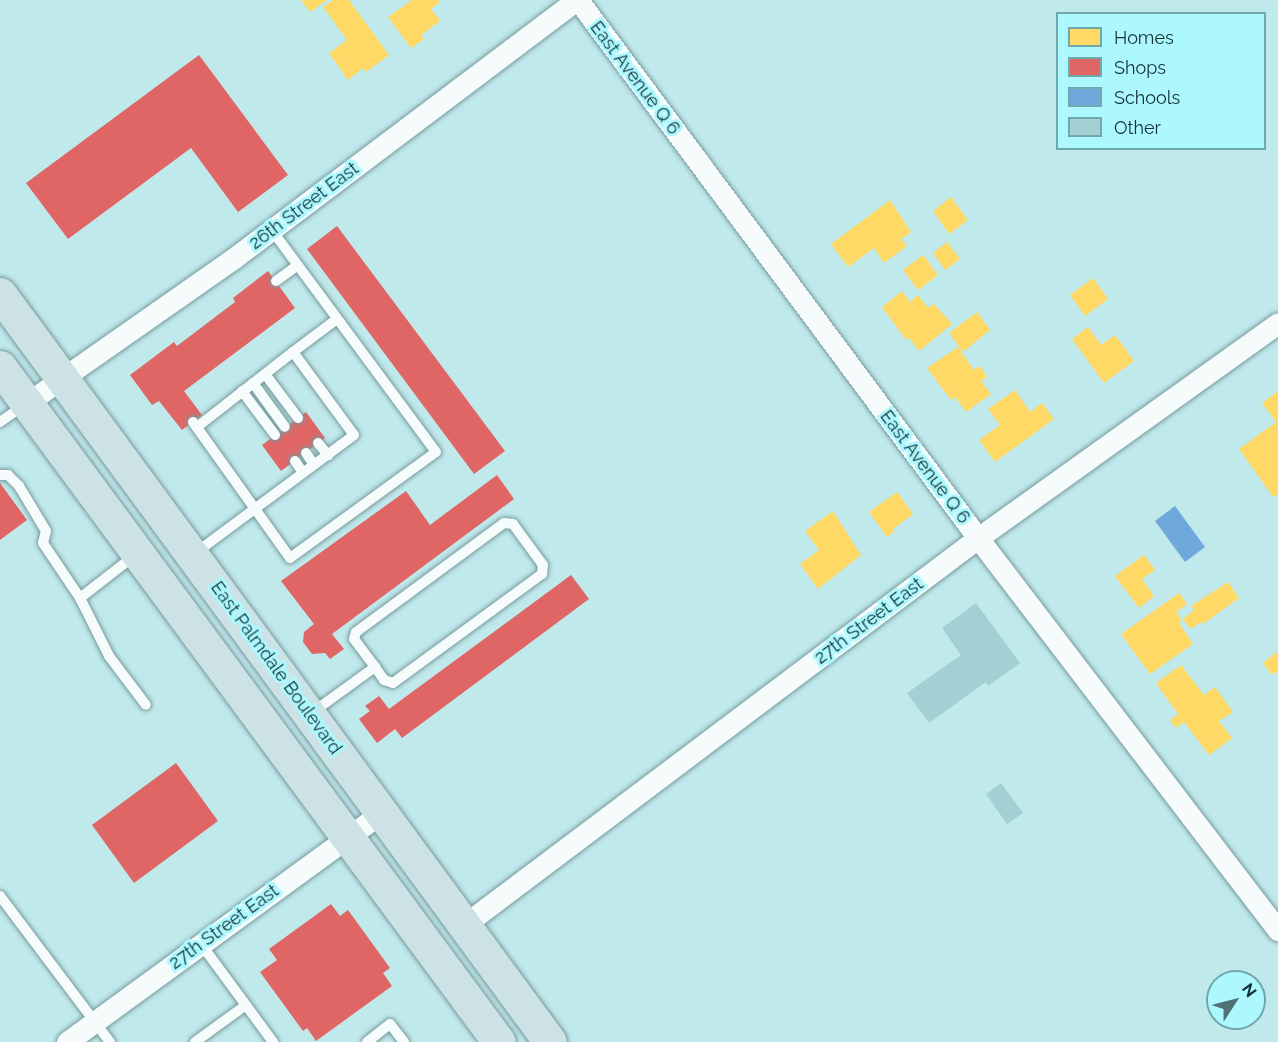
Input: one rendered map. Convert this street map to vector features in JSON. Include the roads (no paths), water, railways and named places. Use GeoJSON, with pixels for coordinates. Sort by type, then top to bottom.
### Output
{"type":"FeatureCollection","features":[{"type":"Feature","properties":{"kind":"highway","name":"East Palmdale Boulevard"},"geometry":{"type":"LineString","coordinates":[[0,294],[550,1042]]}},
{"type":"Feature","properties":{"kind":"highway"},"geometry":{"type":"LineString","coordinates":[[0,367],[349,837],[491,1039]]}},
{"type":"Feature","properties":{"kind":"street","name":"26th Street East"},"geometry":{"type":"LineString","coordinates":[[27,403],[272,230],[577,0]]}},
{"type":"Feature","properties":{"kind":"street","name":"East Avenue Q 6"},"geometry":{"type":"LineString","coordinates":[[577,0],[978,538],[1278,931]]}},
{"type":"Feature","properties":{"kind":"street","name":"27th Street East"},"geometry":{"type":"LineString","coordinates":[[464,926],[978,538],[1278,322]]}},
{"type":"Feature","properties":{"kind":"street","name":"27th Street East"},"geometry":{"type":"LineString","coordinates":[[67,1042],[382,812]]}},
{"type":"Feature","properties":{"kind":"lane"},"geometry":{"type":"LineString","coordinates":[[272,230],[436,452],[290,558],[195,425],[337,319]]}},
{"type":"Feature","properties":{"kind":"lane"},"geometry":{"type":"LineString","coordinates":[[276,281],[298,265]]}},
{"type":"Feature","properties":{"kind":"lane"},"geometry":{"type":"LineString","coordinates":[[192,555],[354,435],[293,352]]}},
{"type":"Feature","properties":{"kind":"lane"},"geometry":{"type":"LineString","coordinates":[[265,374],[298,418]]}},
{"type":"Feature","properties":{"kind":"lane"},"geometry":{"type":"LineString","coordinates":[[252,383],[285,427]]}},
{"type":"Feature","properties":{"kind":"lane"},"geometry":{"type":"LineString","coordinates":[[242,392],[275,435]]}},
{"type":"Feature","properties":{"kind":"lane"},"geometry":{"type":"LineString","coordinates":[[0,422],[27,403]]}},
{"type":"Feature","properties":{"kind":"lane"},"geometry":{"type":"LineString","coordinates":[[318,443],[328,455]]}},
{"type":"Feature","properties":{"kind":"lane"},"geometry":{"type":"LineString","coordinates":[[306,453],[314,465]]}},
{"type":"Feature","properties":{"kind":"lane"},"geometry":{"type":"LineString","coordinates":[[295,461],[303,473]]}},
{"type":"Feature","properties":{"kind":"lane"},"geometry":{"type":"LineString","coordinates":[[0,475],[8,475],[18,486],[46,531],[43,543],[80,598],[109,656],[146,705]]}},
{"type":"Feature","properties":{"kind":"lane"},"geometry":{"type":"LineString","coordinates":[[504,523],[513,524],[543,565],[542,574],[393,683],[384,680],[375,667],[354,639],[356,632],[504,523]]}},
{"type":"Feature","properties":{"kind":"lane"},"geometry":{"type":"LineString","coordinates":[[80,598],[137,554]]}},
{"type":"Feature","properties":{"kind":"lane"},"geometry":{"type":"LineString","coordinates":[[310,714],[375,667]]}},
{"type":"Feature","properties":{"kind":"lane"},"geometry":{"type":"LineString","coordinates":[[0,896],[110,1042]]}},
{"type":"Feature","properties":{"kind":"lane"},"geometry":{"type":"LineString","coordinates":[[201,944],[273,1042]]}},
{"type":"Feature","properties":{"kind":"lane"},"geometry":{"type":"LineString","coordinates":[[195,1042],[246,1005]]}},
{"type":"Feature","properties":{"kind":"lane"},"geometry":{"type":"LineString","coordinates":[[367,1042],[390,1024],[404,1042]]}}]}
